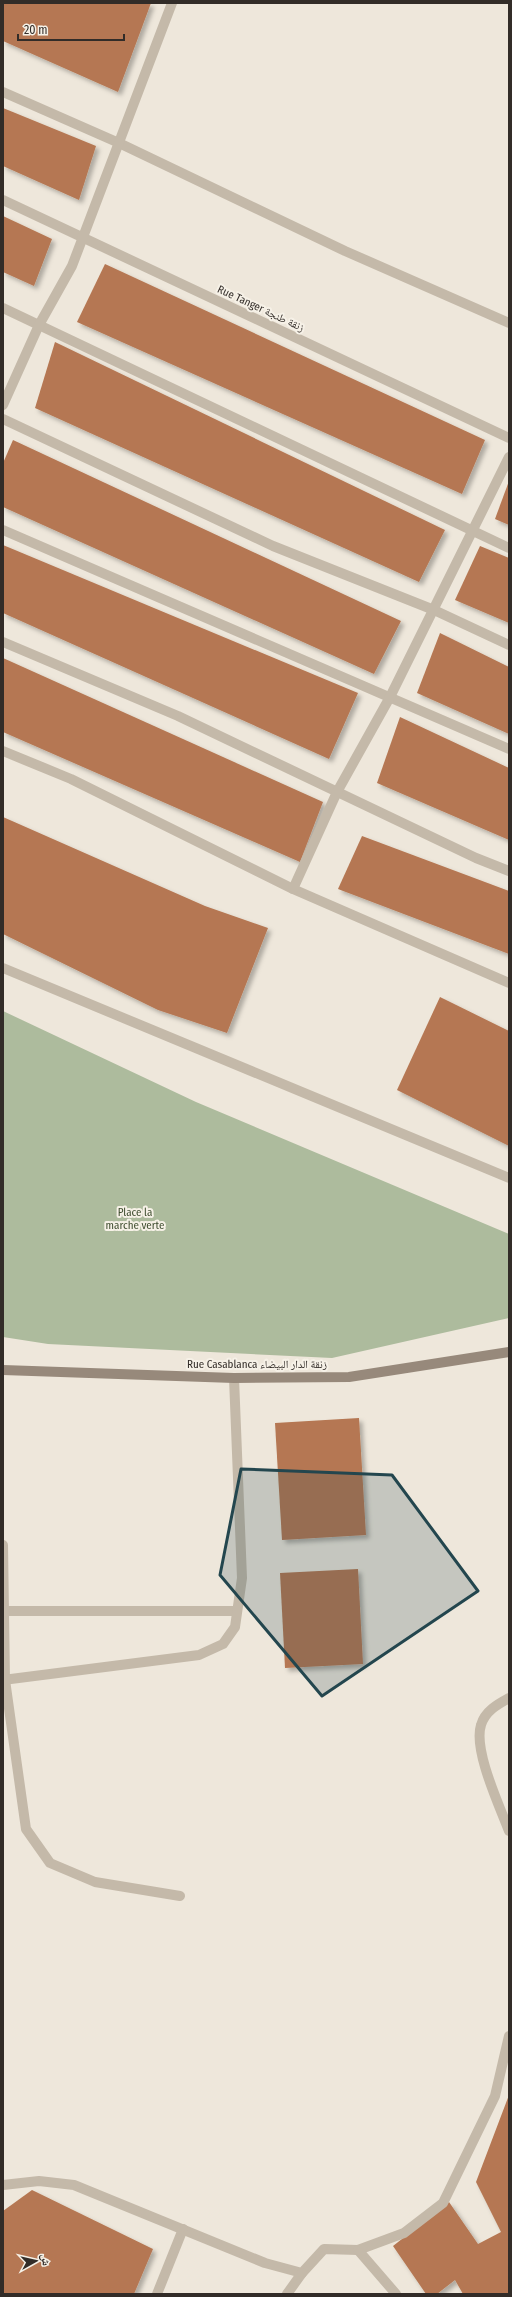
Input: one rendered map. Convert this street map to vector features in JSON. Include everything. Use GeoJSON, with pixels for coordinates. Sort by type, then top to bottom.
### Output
{"type":"FeatureCollection","features":[{"type":"Feature","properties":{"kind":"main road","name":"Rue Casablanca زنقة الدار البيضاء"},"geometry":{"type":"LineString","coordinates":[[3,1370],[234,1378],[349,1377],[509,1352]]}},
{"type":"Feature","properties":{"kind":"street"},"geometry":{"type":"LineString","coordinates":[[3,405],[39,325],[72,266],[172,3]]}},
{"type":"Feature","properties":{"kind":"street"},"geometry":{"type":"LineString","coordinates":[[3,92],[119,143],[345,251],[509,323]]}},
{"type":"Feature","properties":{"kind":"street","name":"Rue Tanger زنقة طنجة"},"geometry":{"type":"LineString","coordinates":[[3,200],[509,438]]}},
{"type":"Feature","properties":{"kind":"street"},"geometry":{"type":"LineString","coordinates":[[3,308],[509,548]]}},
{"type":"Feature","properties":{"kind":"street"},"geometry":{"type":"LineString","coordinates":[[3,419],[273,546],[434,610],[509,645]]}},
{"type":"Feature","properties":{"kind":"street"},"geometry":{"type":"LineString","coordinates":[[293,889],[337,792],[390,697],[474,532],[509,457]]}},
{"type":"Feature","properties":{"kind":"street"},"geometry":{"type":"LineString","coordinates":[[3,530],[509,749]]}},
{"type":"Feature","properties":{"kind":"street"},"geometry":{"type":"LineString","coordinates":[[3,642],[178,716],[476,858],[509,871]]}},
{"type":"Feature","properties":{"kind":"street"},"geometry":{"type":"LineString","coordinates":[[3,751],[71,779],[293,889],[509,983]]}},
{"type":"Feature","properties":{"kind":"street"},"geometry":{"type":"LineString","coordinates":[[3,968],[509,1178]]}},
{"type":"Feature","properties":{"kind":"street"},"geometry":{"type":"LineString","coordinates":[[4,1680],[199,1655],[223,1644],[235,1627],[236,1611],[242,1578],[234,1378]]}},
{"type":"Feature","properties":{"kind":"street"},"geometry":{"type":"LineString","coordinates":[[3,1545],[5,1611],[4,1680],[26,1829],[50,1864],[95,1882],[180,1896]]}},
{"type":"Feature","properties":{"kind":"street"},"geometry":{"type":"LineString","coordinates":[[5,1611],[236,1611]]}},
{"type":"Feature","properties":{"kind":"street"},"geometry":{"type":"LineString","coordinates":[[509,1698],[492,1708],[481,1725],[482,1758],[509,1831]]}},
{"type":"Feature","properties":{"kind":"street"},"geometry":{"type":"LineString","coordinates":[[287,2294],[302,2273],[324,2249],[358,2250],[404,2233],[443,2203],[495,2096],[509,2036]]}},
{"type":"Feature","properties":{"kind":"street"},"geometry":{"type":"LineString","coordinates":[[3,2185],[39,2181],[74,2185],[265,2263],[302,2273]]}},
{"type":"Feature","properties":{"kind":"street"},"geometry":{"type":"LineString","coordinates":[[156,2294],[183,2229]]}},
{"type":"Feature","properties":{"kind":"street"},"geometry":{"type":"LineString","coordinates":[[358,2250],[396,2294]]}},
{"type":"Feature","properties":{"kind":"highlighted area"},"geometry":{"type":"Polygon","coordinates":[[[241,1469],[392,1475],[478,1591],[322,1696],[220,1575],[241,1469]]]}},
{"type":"Feature","properties":{"kind":"green space","name":"Place la marche verte"},"geometry":{"type":"Polygon","coordinates":[[[3,1011],[196,1102],[509,1234],[509,1318],[332,1358],[48,1344],[3,1337],[3,1011]]]}},
{"type":"Feature","properties":{"kind":"building"},"geometry":{"type":"Polygon","coordinates":[[[3,3],[151,3],[118,92],[3,41],[3,3]]]}},
{"type":"Feature","properties":{"kind":"building"},"geometry":{"type":"Polygon","coordinates":[[[3,108],[96,146],[79,200],[3,166],[3,108]]]}},
{"type":"Feature","properties":{"kind":"building"},"geometry":{"type":"Polygon","coordinates":[[[3,216],[52,239],[34,286],[3,272],[3,216]]]}},
{"type":"Feature","properties":{"kind":"building"},"geometry":{"type":"Polygon","coordinates":[[[105,264],[485,440],[462,494],[77,322],[105,264]]]}},
{"type":"Feature","properties":{"kind":"building"},"geometry":{"type":"Polygon","coordinates":[[[55,342],[445,530],[419,582],[35,408],[55,342]]]}},
{"type":"Feature","properties":{"kind":"building"},"geometry":{"type":"Polygon","coordinates":[[[13,440],[401,621],[374,674],[3,507],[3,463],[13,440]]]}},
{"type":"Feature","properties":{"kind":"building"},"geometry":{"type":"Polygon","coordinates":[[[509,481],[509,525],[495,519],[509,481]]]}},
{"type":"Feature","properties":{"kind":"building"},"geometry":{"type":"Polygon","coordinates":[[[3,545],[358,693],[329,759],[3,613],[3,545]]]}},
{"type":"Feature","properties":{"kind":"building"},"geometry":{"type":"Polygon","coordinates":[[[480,546],[509,558],[509,623],[455,600],[480,546]]]}},
{"type":"Feature","properties":{"kind":"building"},"geometry":{"type":"Polygon","coordinates":[[[440,633],[509,667],[509,734],[417,693],[440,633]]]}},
{"type":"Feature","properties":{"kind":"building"},"geometry":{"type":"Polygon","coordinates":[[[3,658],[323,802],[300,862],[3,732],[3,658]]]}},
{"type":"Feature","properties":{"kind":"building"},"geometry":{"type":"Polygon","coordinates":[[[400,717],[509,768],[509,840],[377,783],[400,717]]]}},
{"type":"Feature","properties":{"kind":"building"},"geometry":{"type":"Polygon","coordinates":[[[3,817],[205,906],[268,928],[227,1033],[158,1010],[3,934],[3,817]]]}},
{"type":"Feature","properties":{"kind":"building"},"geometry":{"type":"Polygon","coordinates":[[[362,836],[509,891],[509,954],[338,889],[362,836]]]}},
{"type":"Feature","properties":{"kind":"building"},"geometry":{"type":"Polygon","coordinates":[[[440,997],[509,1031],[509,1146],[397,1090],[440,997]]]}},
{"type":"Feature","properties":{"kind":"building"},"geometry":{"type":"Polygon","coordinates":[[[359,1418],[366,1535],[282,1540],[275,1423],[359,1418]]]}},
{"type":"Feature","properties":{"kind":"building"},"geometry":{"type":"Polygon","coordinates":[[[358,1569],[363,1664],[285,1668],[280,1573],[358,1569]]]}},
{"type":"Feature","properties":{"kind":"building"},"geometry":{"type":"Polygon","coordinates":[[[509,2095],[509,2294],[463,2294],[455,2280],[437,2294],[426,2294],[393,2246],[449,2202],[478,2244],[501,2232],[476,2182],[509,2095]]]}},
{"type":"Feature","properties":{"kind":"building"},"geometry":{"type":"Polygon","coordinates":[[[32,2190],[153,2249],[134,2294],[3,2294],[3,2211],[32,2190]]]}}]}
